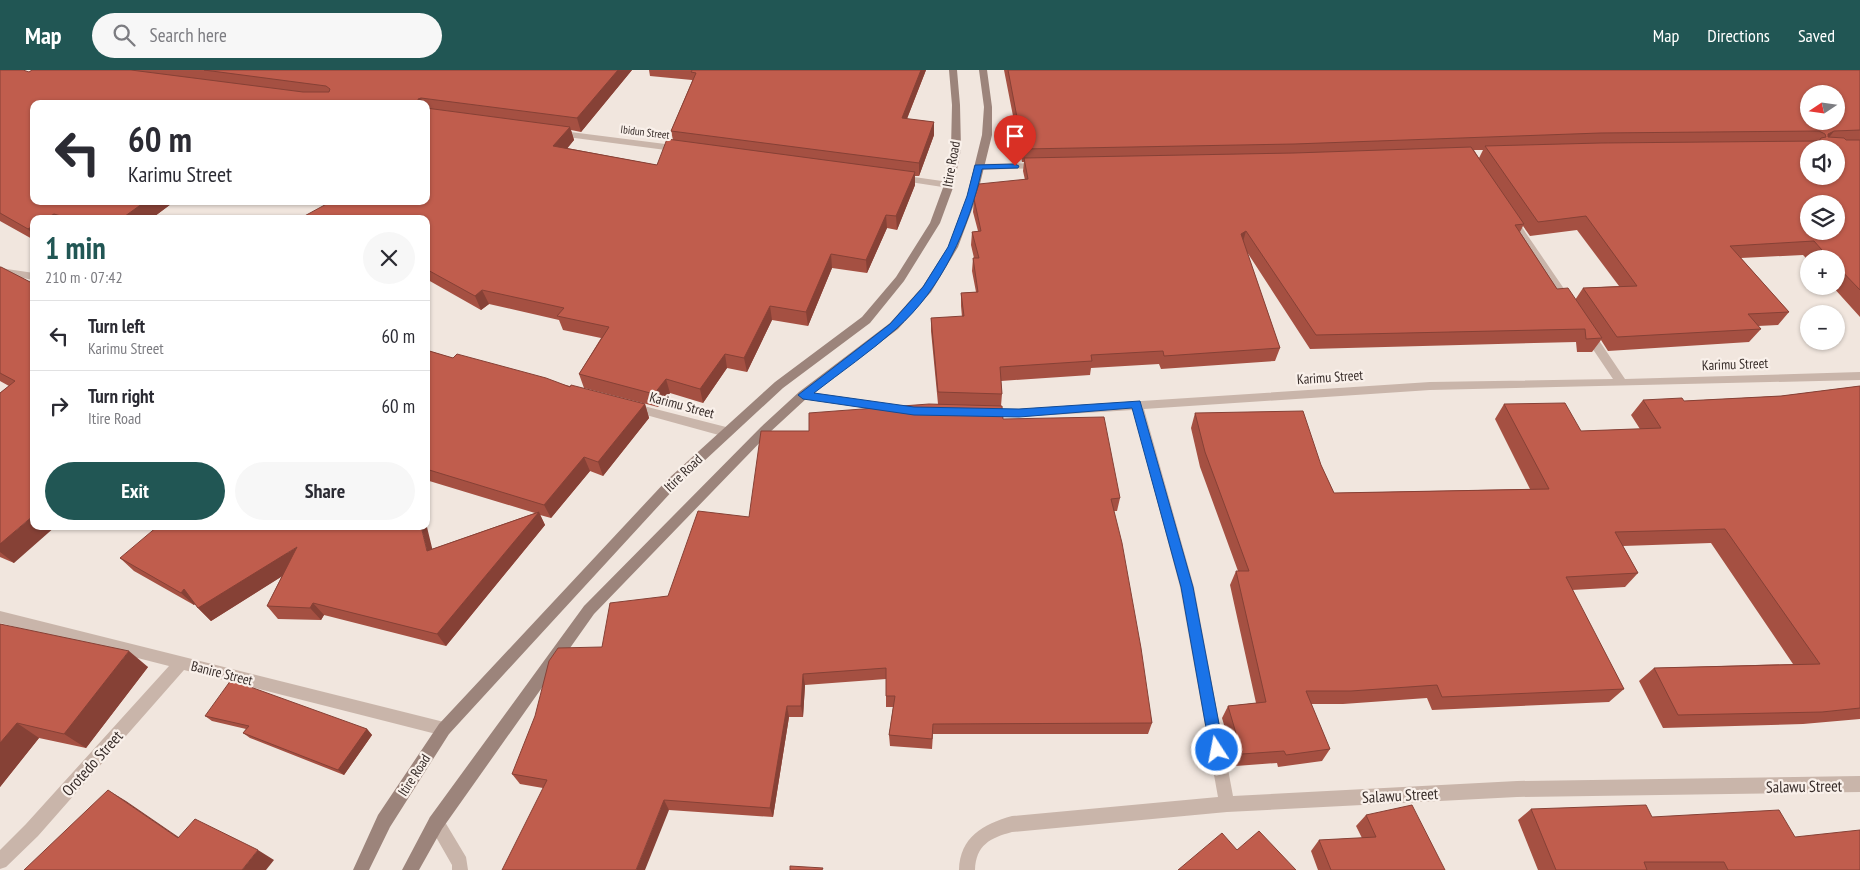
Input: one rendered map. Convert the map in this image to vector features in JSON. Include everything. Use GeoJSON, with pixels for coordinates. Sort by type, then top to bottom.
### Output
{"type":"FeatureCollection","features":[{"type":"Feature","properties":{"kind":"main road","name":"Itire Road"},"geometry":{"type":"LineString","coordinates":[[361,870],[384,821],[444,729],[671,484],[779,384],[866,320],[900,279],[935,223],[949,184],[956,149],[956,105],[953,70]]}},
{"type":"Feature","properties":{"kind":"main road","name":"Itire Road"},"geometry":{"type":"LineString","coordinates":[[410,870],[436,823],[589,610],[758,436],[803,395],[894,326],[927,289],[953,247],[972,196],[987,135],[988,107],[983,70]]}},
{"type":"Feature","properties":{"kind":"street","name":"Ibidun Street"},"geometry":{"type":"LineString","coordinates":[[545,132],[693,151]]}},
{"type":"Feature","properties":{"kind":"street"},"geometry":{"type":"LineString","coordinates":[[978,167],[1051,166]]}},
{"type":"Feature","properties":{"kind":"street"},"geometry":{"type":"LineString","coordinates":[[890,177],[949,184]]}},
{"type":"Feature","properties":{"kind":"street"},"geometry":{"type":"LineString","coordinates":[[1508,214],[1573,310]]}},
{"type":"Feature","properties":{"kind":"street"},"geometry":{"type":"LineString","coordinates":[[0,271],[30,276]]}},
{"type":"Feature","properties":{"kind":"street"},"geometry":{"type":"LineString","coordinates":[[1584,327],[1622,383]]}},
{"type":"Feature","properties":{"kind":"street","name":"Karimu Street"},"geometry":{"type":"LineString","coordinates":[[971,412],[1019,413],[1430,386],[1860,376]]}},
{"type":"Feature","properties":{"kind":"street"},"geometry":{"type":"LineString","coordinates":[[803,395],[914,411]]}},
{"type":"Feature","properties":{"kind":"street","name":"Karimu Street"},"geometry":{"type":"LineString","coordinates":[[623,404],[726,432]]}},
{"type":"Feature","properties":{"kind":"street"},"geometry":{"type":"LineString","coordinates":[[1136,404],[1187,587],[1228,804]]}},
{"type":"Feature","properties":{"kind":"street","name":"Banire Street"},"geometry":{"type":"LineString","coordinates":[[0,617],[444,729]]}},
{"type":"Feature","properties":{"kind":"street","name":"Orotedo Street"},"geometry":{"type":"LineString","coordinates":[[0,861],[32,830],[181,663]]}},
{"type":"Feature","properties":{"kind":"street","name":"Salawu Street"},"geometry":{"type":"LineString","coordinates":[[967,870],[967,862],[972,846],[995,828],[1012,824],[1228,804],[1517,789],[1860,784]]}},
{"type":"Feature","properties":{"kind":"street"},"geometry":{"type":"LineString","coordinates":[[436,823],[460,864],[460,870]]}},
{"type":"Feature","properties":{"kind":"building"},"geometry":{"type":"Polygon","coordinates":[[[0,70],[23,70],[29,72],[32,70],[131,70],[303,92],[329,92],[330,89],[326,86],[204,70],[618,70],[577,118],[421,98],[418,100],[30,100],[30,205],[140,205],[127,215],[30,215],[30,228],[28,229],[0,213],[0,70]]]}},
{"type":"Feature","properties":{"kind":"building"},"geometry":{"type":"Polygon","coordinates":[[[692,70],[921,70],[902,118],[934,122],[919,163],[671,131],[696,73],[691,72],[692,70]]]}},
{"type":"Feature","properties":{"kind":"building"},"geometry":{"type":"Polygon","coordinates":[[[1008,70],[1860,70],[1860,130],[1834,131],[1828,134],[1828,137],[1860,140],[1860,290],[1845,274],[1845,250],[1822,250],[1814,241],[1730,246],[1789,312],[1748,314],[1761,329],[1617,337],[1583,288],[1637,286],[1586,216],[1538,222],[1485,146],[1800,141],[1800,185],[1845,185],[1845,140],[1820,140],[1826,137],[1825,134],[1819,131],[1600,133],[1294,144],[1023,149],[1008,70]]]}},
{"type":"Feature","properties":{"kind":"building"},"geometry":{"type":"Polygon","coordinates":[[[430,109],[570,127],[553,146],[657,165],[667,139],[915,172],[896,216],[886,215],[866,260],[831,254],[806,312],[770,306],[744,358],[725,354],[700,389],[666,379],[654,394],[579,374],[609,327],[557,316],[564,308],[482,290],[475,296],[430,271],[430,215],[306,215],[325,205],[430,205],[430,109]]]}},
{"type":"Feature","properties":{"kind":"building"},"geometry":{"type":"Polygon","coordinates":[[[1471,147],[1524,224],[1515,225],[1557,289],[1568,288],[1602,338],[1586,339],[1585,329],[1316,335],[1246,231],[1241,234],[1280,348],[1164,356],[1163,351],[1091,355],[1092,361],[1000,367],[1002,394],[938,392],[931,318],[964,316],[961,293],[978,292],[973,258],[979,258],[972,232],[981,231],[974,199],[979,184],[1028,179],[1024,158],[1294,153],[1471,147]]]}},
{"type":"Feature","properties":{"kind":"building"},"geometry":{"type":"Polygon","coordinates":[[[1,267],[30,282],[30,518],[0,544],[0,393],[15,381],[0,373],[1,267]]]}},
{"type":"Feature","properties":{"kind":"building"},"geometry":{"type":"Polygon","coordinates":[[[430,351],[453,358],[457,354],[546,378],[570,387],[571,385],[645,404],[598,462],[584,457],[544,505],[430,470],[430,351]]]}},
{"type":"Feature","properties":{"kind":"building"},"geometry":{"type":"Polygon","coordinates":[[[1860,386],[1860,708],[1822,712],[1678,715],[1654,668],[1820,664],[1725,529],[1615,532],[1638,573],[1566,577],[1624,689],[1442,697],[1437,685],[1351,691],[1306,691],[1330,749],[1286,755],[1284,751],[1242,754],[1228,706],[1266,702],[1236,571],[1249,571],[1205,452],[1195,413],[1303,411],[1321,465],[1334,493],[1549,489],[1504,404],[1565,403],[1581,431],[1661,428],[1643,400],[1682,398],[1684,401],[1781,396],[1860,386]]]}},
{"type":"Feature","properties":{"kind":"building"},"geometry":{"type":"Polygon","coordinates":[[[929,404],[1002,406],[1003,419],[1104,417],[1120,498],[1111,499],[1122,543],[1152,723],[933,724],[932,739],[889,735],[895,696],[886,696],[886,668],[803,674],[801,706],[787,706],[770,808],[664,800],[636,870],[502,870],[547,780],[512,774],[535,716],[549,661],[558,648],[602,647],[610,603],[668,596],[698,511],[749,517],[761,431],[809,431],[809,413],[929,404]]]}},
{"type":"Feature","properties":{"kind":"building"},"geometry":{"type":"Polygon","coordinates":[[[539,512],[437,634],[313,603],[310,608],[267,606],[297,547],[198,608],[184,589],[181,593],[120,558],[153,530],[422,530],[427,551],[539,512]]]}},
{"type":"Feature","properties":{"kind":"building"},"geometry":{"type":"Polygon","coordinates":[[[0,624],[129,651],[64,734],[17,723],[0,743],[0,624]]]}},
{"type":"Feature","properties":{"kind":"building"},"geometry":{"type":"Polygon","coordinates":[[[231,680],[367,729],[338,770],[243,733],[249,726],[205,716],[231,680]]]}},
{"type":"Feature","properties":{"kind":"building"},"geometry":{"type":"Polygon","coordinates":[[[108,790],[178,838],[195,819],[258,850],[242,870],[24,870],[108,790]]]}},
{"type":"Feature","properties":{"kind":"building"},"geometry":{"type":"Polygon","coordinates":[[[1412,805],[1445,870],[1331,870],[1319,840],[1376,837],[1366,815],[1412,805]]]}},
{"type":"Feature","properties":{"kind":"building"},"geometry":{"type":"Polygon","coordinates":[[[1646,805],[1652,817],[1779,810],[1795,837],[1860,830],[1860,870],[1728,870],[1724,862],[1644,862],[1647,870],[1556,870],[1531,809],[1646,805]]]}},
{"type":"Feature","properties":{"kind":"building"},"geometry":{"type":"Polygon","coordinates":[[[1259,831],[1296,870],[1178,870],[1222,833],[1237,850],[1259,831]]]}},
{"type":"Feature","properties":{"kind":"building"},"geometry":{"type":"Polygon","coordinates":[[[790,866],[823,868],[822,870],[790,870],[790,866]]]}},
{"type":"Feature","properties":{"kind":"route"},"geometry":{"type":"LineString","coordinates":[[1015,166],[978,167],[972,196],[953,247],[927,289],[894,326],[803,395],[914,411],[1019,413],[1136,404],[1187,587],[1217,750]]}}]}
